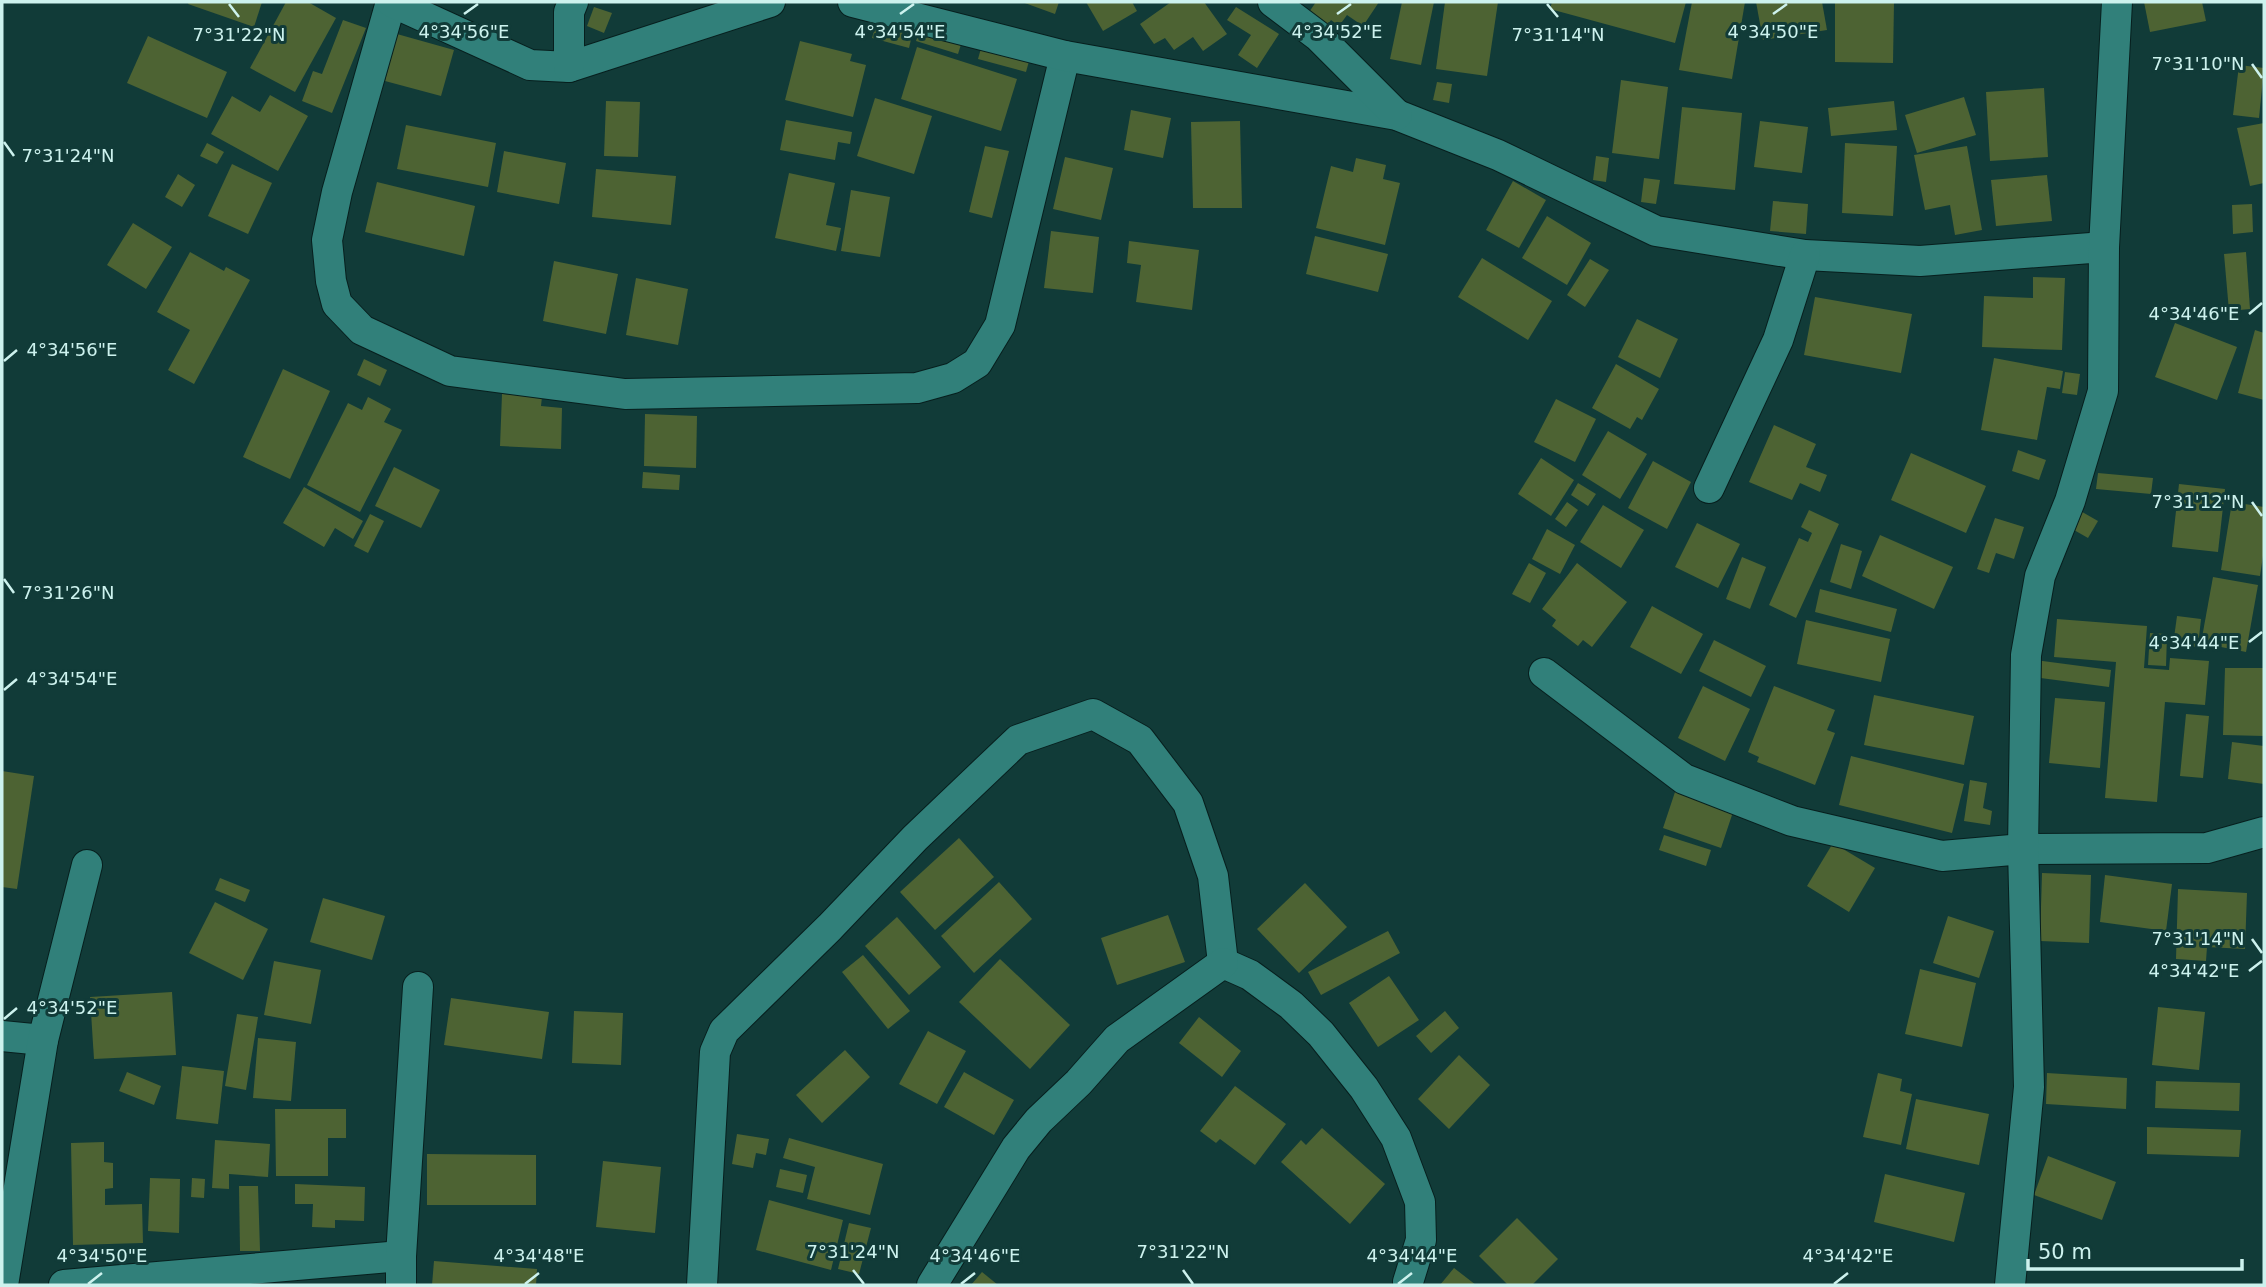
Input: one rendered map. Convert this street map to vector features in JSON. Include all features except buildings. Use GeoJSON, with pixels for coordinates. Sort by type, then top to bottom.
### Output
{"type":"FeatureCollection","features":[{"type":"Feature","properties":{"kind":"street"},"geometry":{"type":"LineString","coordinates":[[770,2],[569,67],[530,65],[391,2],[337,192],[327,240],[331,281],[337,304],[362,330],[450,371],[625,394],[917,388],[954,378],[976,363],[1000,325],[1065,56]]}},
{"type":"Feature","properties":{"kind":"street"},"geometry":{"type":"LineString","coordinates":[[569,67],[569,12],[573,2]]}},
{"type":"Feature","properties":{"kind":"street"},"geometry":{"type":"LineString","coordinates":[[853,2],[1065,56],[1397,115],[1498,155],[1656,231],[1805,254],[1920,261],[2104,247]]}},
{"type":"Feature","properties":{"kind":"street"},"geometry":{"type":"LineString","coordinates":[[1273,2],[1318,36],[1397,115]]}},
{"type":"Feature","properties":{"kind":"street"},"geometry":{"type":"LineString","coordinates":[[2010,1285],[2029,1087],[2023,849],[2026,655],[2040,576],[2070,501],[2103,391],[2104,247],[2117,2]]}},
{"type":"Feature","properties":{"kind":"street"},"geometry":{"type":"LineString","coordinates":[[1709,488],[1779,340],[1805,254]]}},
{"type":"Feature","properties":{"kind":"street"},"geometry":{"type":"LineString","coordinates":[[1544,673],[1684,779],[1791,821],[1942,856],[2023,849],[2207,848],[2264,832]]}},
{"type":"Feature","properties":{"kind":"street"},"geometry":{"type":"LineString","coordinates":[[702,1285],[716,1052],[724,1031],[915,838],[1018,740],[1093,715],[1140,740],[1188,803],[1213,876],[1223,963]]}},
{"type":"Feature","properties":{"kind":"street"},"geometry":{"type":"LineString","coordinates":[[4,1285],[43,1040],[87,865]]}},
{"type":"Feature","properties":{"kind":"street"},"geometry":{"type":"LineString","coordinates":[[1223,963],[1250,975],[1291,1005],[1321,1034],[1364,1088],[1396,1138],[1420,1202],[1421,1240],[1408,1282]]}},
{"type":"Feature","properties":{"kind":"street"},"geometry":{"type":"LineString","coordinates":[[932,1285],[1016,1148],[1040,1119],[1079,1082],[1117,1039],[1223,963]]}},
{"type":"Feature","properties":{"kind":"street"},"geometry":{"type":"LineString","coordinates":[[64,1285],[401,1271],[418,987]]}},
{"type":"Feature","properties":{"kind":"street"},"geometry":{"type":"LineString","coordinates":[[2,1036],[43,1040]]}}]}
